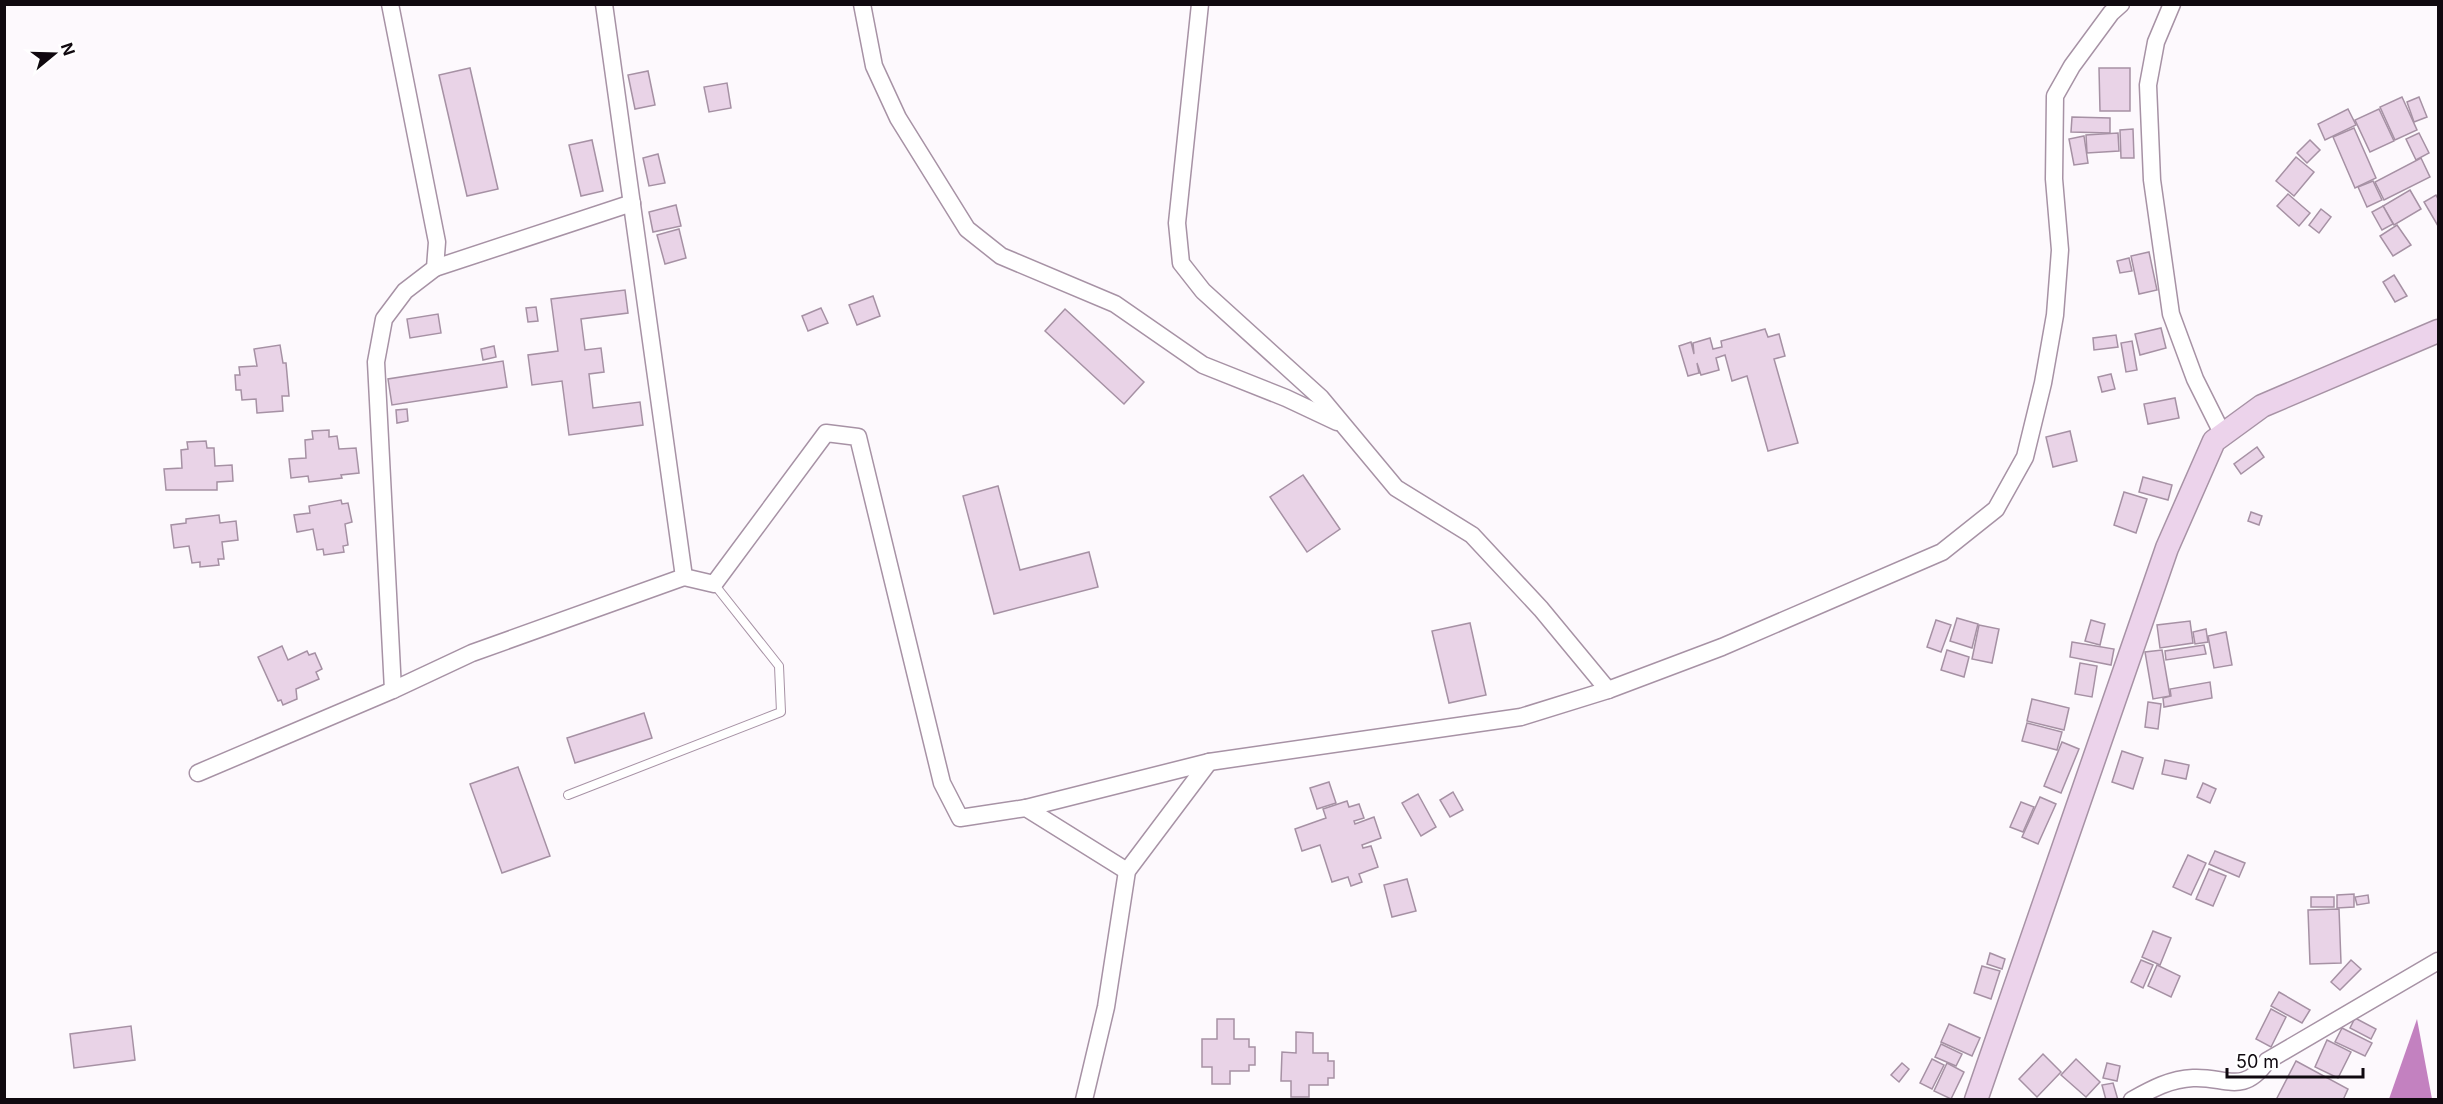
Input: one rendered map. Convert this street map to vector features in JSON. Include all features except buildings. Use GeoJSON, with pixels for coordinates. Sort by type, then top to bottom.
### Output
{"type":"FeatureCollection","features":[{"type":"Feature","properties":{"kind":"street"},"geometry":{"type":"LineString","coordinates":[[390,4],[437,242],[435,268]]}},
{"type":"Feature","properties":{"kind":"street"},"geometry":{"type":"LineString","coordinates":[[604,4],[684,577]]}},
{"type":"Feature","properties":{"kind":"street"},"geometry":{"type":"LineString","coordinates":[[862,4],[874,66],[898,118],[967,230],[1000,256],[1115,304],[1203,365],[1286,398],[1343,425]]}},
{"type":"Feature","properties":{"kind":"street"},"geometry":{"type":"LineString","coordinates":[[1200,4],[1178,223],[1181,263],[1203,291],[1321,398],[1396,488],[1472,535],[1541,609],[1608,690]]}},
{"type":"Feature","properties":{"kind":"street"},"geometry":{"type":"LineString","coordinates":[[198,773],[393,690],[472,653],[684,577],[714,584],[826,433],[858,437],[942,783],[960,818],[1026,808],[1209,762],[1521,717],[1608,690],[1722,647],[1942,552],[1996,509],[2025,457],[2043,383],[2055,315],[2060,250],[2054,179],[2055,96],[2072,66],[2111,13],[2121,4]]}},
{"type":"Feature","properties":{"kind":"street"},"geometry":{"type":"LineString","coordinates":[[2172,4],[2156,42],[2148,85],[2152,180],[2171,314],[2195,379],[2223,435]]}},
{"type":"Feature","properties":{"kind":"street"},"geometry":{"type":"LineString","coordinates":[[393,690],[376,362],[384,319],[405,291],[435,268],[632,203]]}},
{"type":"Feature","properties":{"kind":"street"},"geometry":{"type":"LineString","coordinates":[[1976,1100],[2167,549],[2214,441],[2262,406],[2439,331]]}},
{"type":"Feature","properties":{"kind":"street"},"geometry":{"type":"LineString","coordinates":[[1084,1100],[1106,1007],[1127,871],[1209,762]]}},
{"type":"Feature","properties":{"kind":"street"},"geometry":{"type":"LineString","coordinates":[[1026,808],[1127,871]]}},
{"type":"Feature","properties":{"kind":"street"},"geometry":{"type":"LineString","coordinates":[[2132,1100],[2167,1082],[2194,1077],[2235,1083],[2251,1078],[2267,1061],[2439,961]]}},
{"type":"Feature","properties":{"kind":"lane"},"geometry":{"type":"LineString","coordinates":[[568,795],[781,712],[779,666],[714,584]]}},
{"type":"Feature","properties":{"kind":"shaded area"},"geometry":{"type":"Polygon","coordinates":[[[2417,1019],[2432,1099],[2389,1099],[2417,1019]]]}}]}
